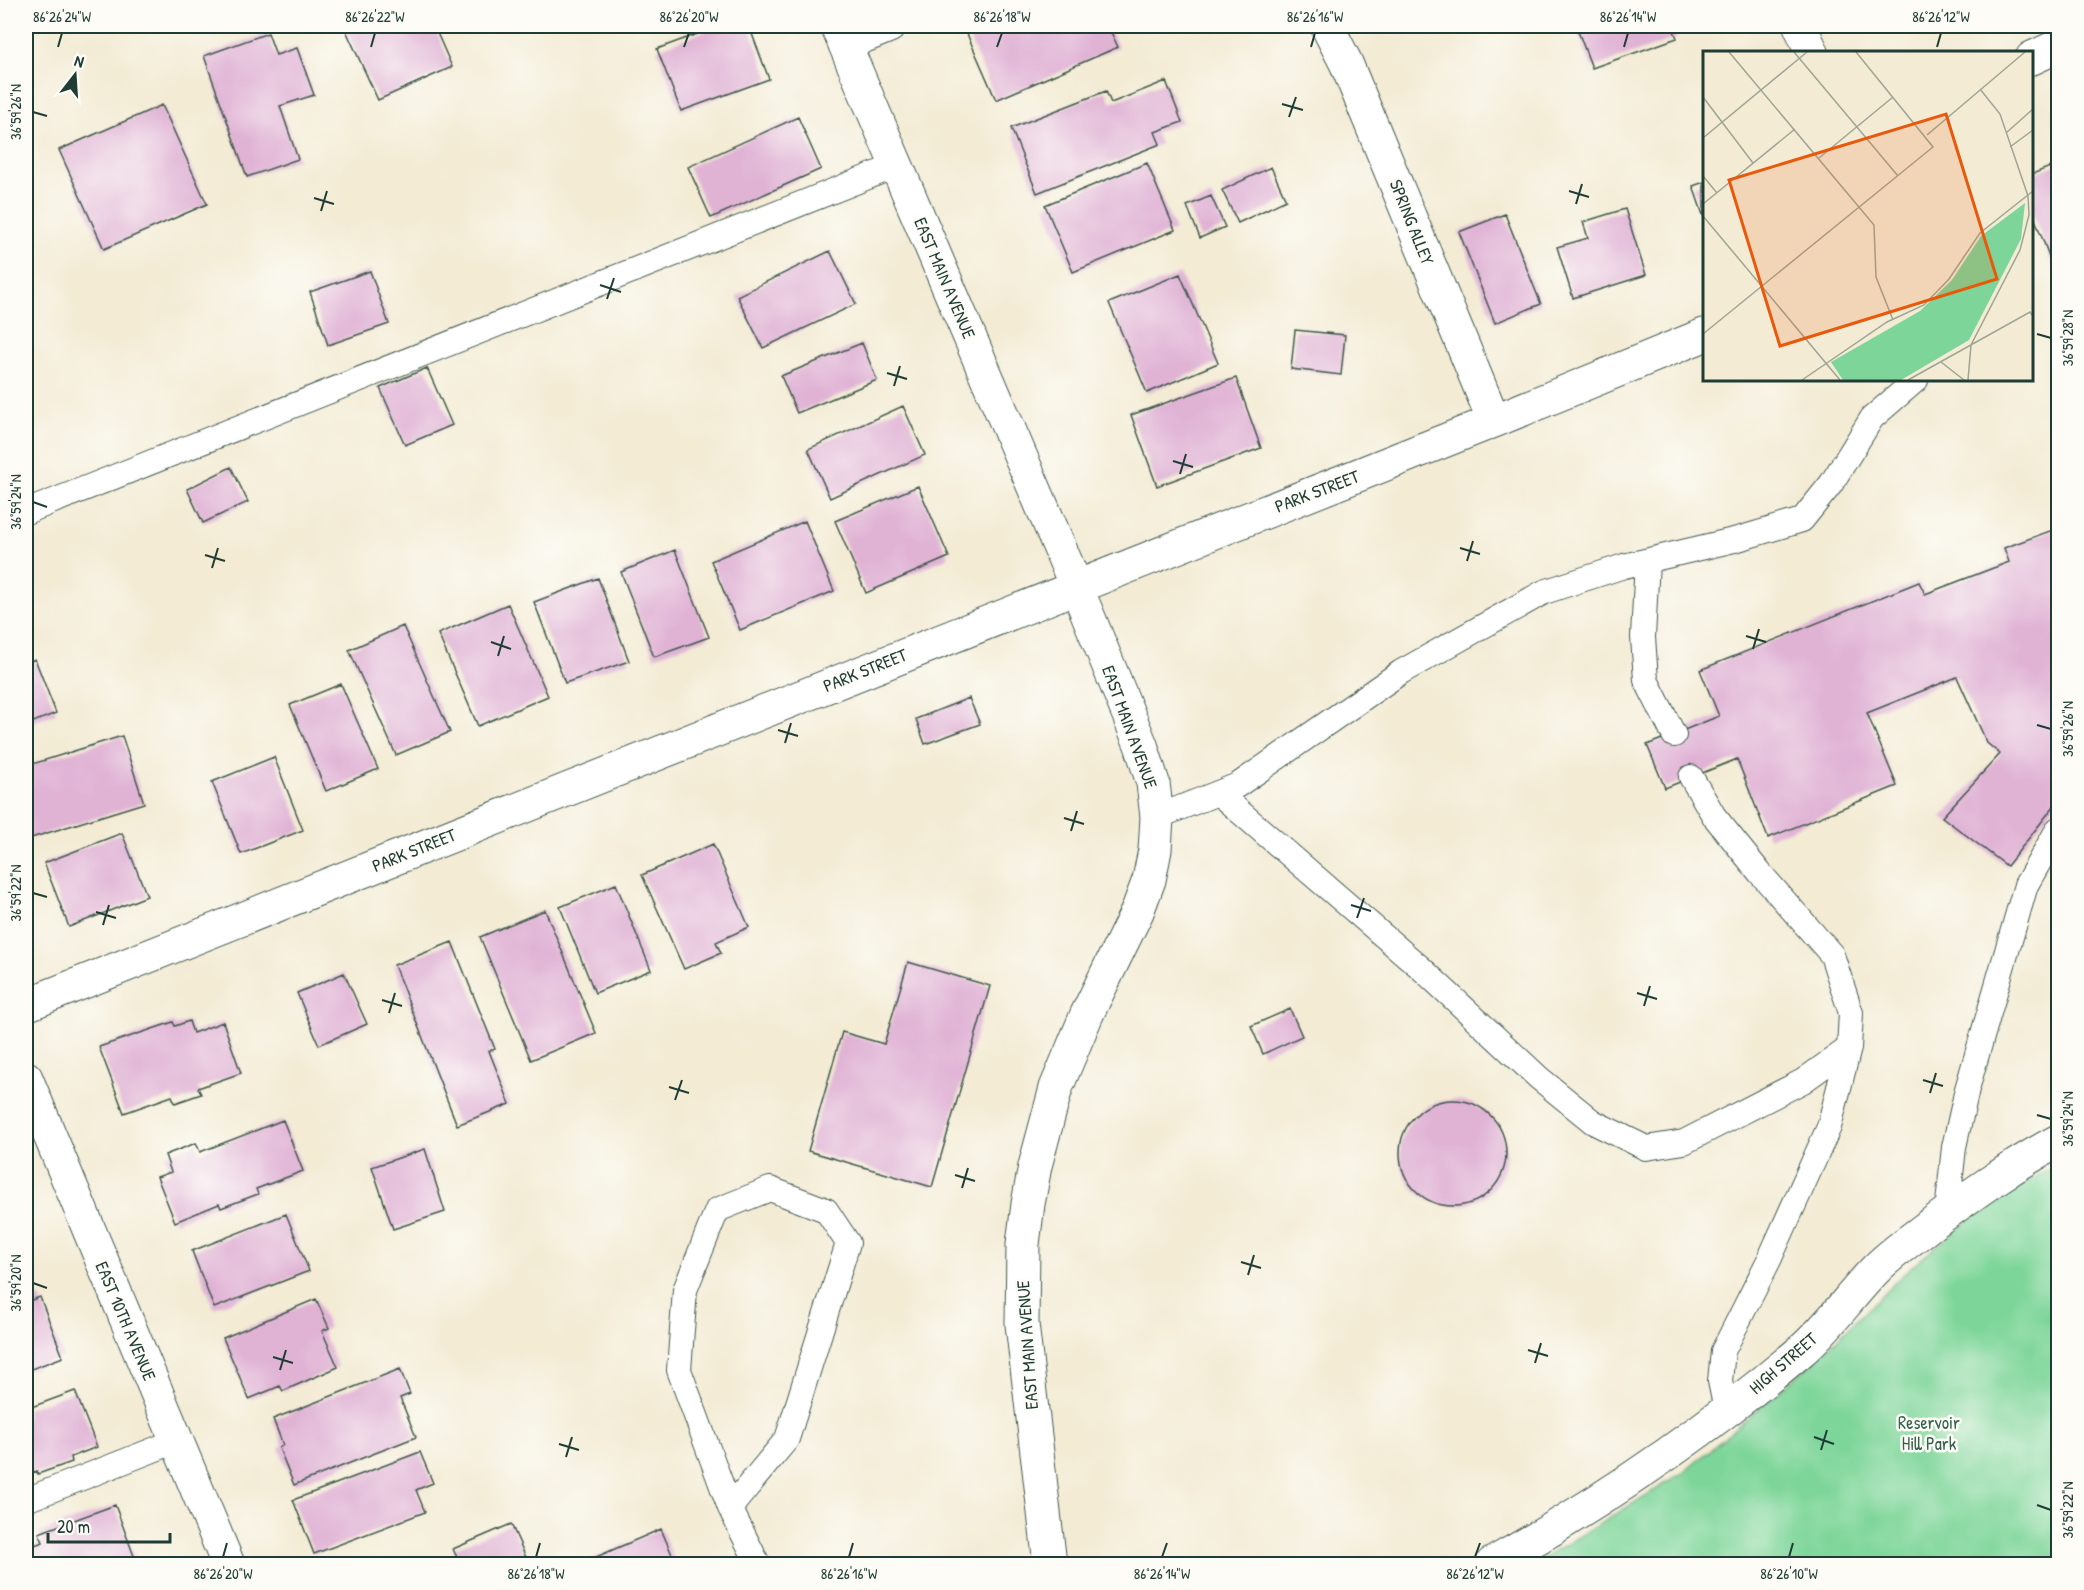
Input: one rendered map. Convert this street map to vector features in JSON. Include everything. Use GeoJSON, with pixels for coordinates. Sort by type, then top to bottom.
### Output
{"type":"FeatureCollection","features":[{"type":"Feature","properties":{"kind":"street"},"geometry":{"type":"LineString","coordinates":[[841,35],[889,26]]}},
{"type":"Feature","properties":{"kind":"street","name":"SPRING ALLEY"},"geometry":{"type":"LineString","coordinates":[[1326,26],[1346,63],[1494,421]]}},
{"type":"Feature","properties":{"kind":"street"},"geometry":{"type":"LineString","coordinates":[[1800,26],[1812,51]]}},
{"type":"Feature","properties":{"kind":"street","name":"EAST MAIN AVENUE"},"geometry":{"type":"LineString","coordinates":[[841,35],[1076,586],[1141,745],[1153,783],[1157,817],[1155,850],[1149,880],[1133,920],[1087,1014],[1056,1088],[1035,1166],[1028,1204],[1023,1254],[1022,1323],[1050,1564]]}},
{"type":"Feature","properties":{"kind":"street"},"geometry":{"type":"LineString","coordinates":[[2033,57],[2058,46]]}},
{"type":"Feature","properties":{"kind":"street","name":"PARK STREET"},"geometry":{"type":"LineString","coordinates":[[26,1005],[1494,421],[1703,334]]}},
{"type":"Feature","properties":{"kind":"street","name":"EAST 10TH AVENUE"},"geometry":{"type":"LineString","coordinates":[[26,1078],[228,1564]]}},
{"type":"Feature","properties":{"kind":"street","name":"HIGH STREET"},"geometry":{"type":"LineString","coordinates":[[1492,1564],[1617,1488],[1666,1455],[1803,1349],[1875,1271],[1947,1213],[2018,1164],[2058,1141]]}},
{"type":"Feature","properties":{"kind":"lane"},"geometry":{"type":"LineString","coordinates":[[26,512],[898,165]]}},
{"type":"Feature","properties":{"kind":"lane"},"geometry":{"type":"LineString","coordinates":[[1157,817],[1238,785],[1401,672],[1544,592],[1647,561],[1738,539],[1802,520],[1831,484],[1872,418],[1915,381]]}},
{"type":"Feature","properties":{"kind":"lane"},"geometry":{"type":"LineString","coordinates":[[1647,561],[1643,637],[1646,680],[1674,735]]}},
{"type":"Feature","properties":{"kind":"lane"},"geometry":{"type":"LineString","coordinates":[[1691,777],[1714,816],[1760,873],[1832,955],[1851,1013],[1849,1048],[1829,1127],[1769,1260],[1723,1351],[1720,1381],[1726,1410]]}},
{"type":"Feature","properties":{"kind":"lane"},"geometry":{"type":"LineString","coordinates":[[1218,793],[1422,969],[1539,1078],[1593,1122],[1646,1148],[1684,1142],[1803,1081],[1849,1048]]}},
{"type":"Feature","properties":{"kind":"lane"},"geometry":{"type":"LineString","coordinates":[[1947,1213],[1954,1147],[1967,1089],[2026,885],[2058,829]]}},
{"type":"Feature","properties":{"kind":"lane"},"geometry":{"type":"LineString","coordinates":[[730,1508],[787,1438],[848,1244],[826,1210],[770,1189],[717,1210],[685,1290],[679,1370],[730,1508],[758,1564]]}},
{"type":"Feature","properties":{"kind":"lane"},"geometry":{"type":"LineString","coordinates":[[26,1500],[176,1441]]}},
{"type":"Feature","properties":{"kind":"green space","name":"Reservoir Hill Park"},"geometry":{"type":"Polygon","coordinates":[[[2058,1164],[2058,1564],[1534,1564],[1683,1473],[1809,1366],[1912,1266],[1988,1205],[2058,1164]]]}},
{"type":"Feature","properties":{"kind":"building"},"geometry":{"type":"Polygon","coordinates":[[[344,26],[434,26],[452,67],[378,100],[344,26]]]}},
{"type":"Feature","properties":{"kind":"building"},"geometry":{"type":"Polygon","coordinates":[[[719,26],[749,26],[769,79],[681,111],[657,49],[719,26]]]}},
{"type":"Feature","properties":{"kind":"building"},"geometry":{"type":"Polygon","coordinates":[[[1108,26],[1118,47],[996,100],[964,27],[1108,26]]]}},
{"type":"Feature","properties":{"kind":"building"},"geometry":{"type":"Polygon","coordinates":[[[1576,26],[1672,26],[1677,38],[1592,68],[1576,26]]]}},
{"type":"Feature","properties":{"kind":"building"},"geometry":{"type":"Polygon","coordinates":[[[268,33],[276,55],[297,48],[314,95],[280,106],[298,159],[247,177],[204,56],[268,33]]]}},
{"type":"Feature","properties":{"kind":"building"},"geometry":{"type":"Polygon","coordinates":[[[1166,81],[1182,122],[1155,132],[1160,144],[1037,193],[1011,128],[1106,91],[1111,103],[1166,81]]]}},
{"type":"Feature","properties":{"kind":"building"},"geometry":{"type":"Polygon","coordinates":[[[162,105],[207,204],[104,249],[59,150],[162,105]]]}},
{"type":"Feature","properties":{"kind":"building"},"geometry":{"type":"Polygon","coordinates":[[[798,117],[821,169],[711,218],[688,167],[798,117]]]}},
{"type":"Feature","properties":{"kind":"building"},"geometry":{"type":"Polygon","coordinates":[[[1147,163],[1175,230],[1073,272],[1045,205],[1147,163]]]}},
{"type":"Feature","properties":{"kind":"building"},"geometry":{"type":"Polygon","coordinates":[[[2058,164],[2058,280],[2033,214],[2033,174],[2058,164]]]}},
{"type":"Feature","properties":{"kind":"building"},"geometry":{"type":"Polygon","coordinates":[[[1271,167],[1286,200],[1238,223],[1222,190],[1271,167]]]}},
{"type":"Feature","properties":{"kind":"building"},"geometry":{"type":"Polygon","coordinates":[[[1703,182],[1703,215],[1693,186],[1703,182]]]}},
{"type":"Feature","properties":{"kind":"building"},"geometry":{"type":"Polygon","coordinates":[[[1211,196],[1225,227],[1200,238],[1187,206],[1211,196]]]}},
{"type":"Feature","properties":{"kind":"building"},"geometry":{"type":"Polygon","coordinates":[[[1625,209],[1646,275],[1573,298],[1557,247],[1588,238],[1583,222],[1625,209]]]}},
{"type":"Feature","properties":{"kind":"building"},"geometry":{"type":"Polygon","coordinates":[[[1505,214],[1541,304],[1495,323],[1459,232],[1505,214]]]}},
{"type":"Feature","properties":{"kind":"building"},"geometry":{"type":"Polygon","coordinates":[[[830,251],[856,304],[763,348],[737,296],[830,251]]]}},
{"type":"Feature","properties":{"kind":"building"},"geometry":{"type":"Polygon","coordinates":[[[370,271],[389,324],[328,345],[310,292],[370,271]]]}},
{"type":"Feature","properties":{"kind":"building"},"geometry":{"type":"Polygon","coordinates":[[[1180,274],[1218,363],[1147,393],[1109,303],[1180,274]]]}},
{"type":"Feature","properties":{"kind":"building"},"geometry":{"type":"Polygon","coordinates":[[[1295,330],[1345,335],[1341,375],[1291,369],[1295,330]]]}},
{"type":"Feature","properties":{"kind":"building"},"geometry":{"type":"Polygon","coordinates":[[[862,343],[877,380],[797,413],[781,376],[862,343]]]}},
{"type":"Feature","properties":{"kind":"building"},"geometry":{"type":"Polygon","coordinates":[[[427,368],[452,425],[405,445],[380,388],[427,368]]]}},
{"type":"Feature","properties":{"kind":"building"},"geometry":{"type":"Polygon","coordinates":[[[1236,378],[1261,448],[1157,486],[1131,415],[1236,378]]]}},
{"type":"Feature","properties":{"kind":"building"},"geometry":{"type":"Polygon","coordinates":[[[903,406],[925,455],[830,498],[808,449],[903,406]]]}},
{"type":"Feature","properties":{"kind":"building"},"geometry":{"type":"Polygon","coordinates":[[[231,467],[248,502],[203,523],[187,489],[231,467]]]}},
{"type":"Feature","properties":{"kind":"building"},"geometry":{"type":"Polygon","coordinates":[[[918,486],[949,557],[866,593],[835,521],[918,486]]]}},
{"type":"Feature","properties":{"kind":"building"},"geometry":{"type":"Polygon","coordinates":[[[805,521],[834,591],[740,630],[711,561],[805,521]]]}},
{"type":"Feature","properties":{"kind":"building"},"geometry":{"type":"Polygon","coordinates":[[[2058,528],[2058,801],[2007,866],[1942,817],[2000,754],[1987,743],[1957,677],[1867,713],[1897,786],[1768,838],[1737,759],[1665,788],[1647,745],[1719,716],[1700,670],[1919,582],[1925,594],[2009,562],[2004,548],[2058,528]]]}},
{"type":"Feature","properties":{"kind":"building"},"geometry":{"type":"Polygon","coordinates":[[[675,550],[709,637],[654,657],[621,572],[675,550]]]}},
{"type":"Feature","properties":{"kind":"building"},"geometry":{"type":"Polygon","coordinates":[[[598,578],[629,661],[565,683],[534,602],[598,578]]]}},
{"type":"Feature","properties":{"kind":"building"},"geometry":{"type":"Polygon","coordinates":[[[508,604],[548,696],[478,726],[438,634],[508,604]]]}},
{"type":"Feature","properties":{"kind":"building"},"geometry":{"type":"Polygon","coordinates":[[[403,626],[450,732],[396,755],[349,650],[403,626]]]}},
{"type":"Feature","properties":{"kind":"building"},"geometry":{"type":"Polygon","coordinates":[[[35,659],[56,713],[26,725],[26,663],[35,659]]]}},
{"type":"Feature","properties":{"kind":"building"},"geometry":{"type":"Polygon","coordinates":[[[341,684],[378,769],[326,791],[290,705],[341,684]]]}},
{"type":"Feature","properties":{"kind":"building"},"geometry":{"type":"Polygon","coordinates":[[[969,698],[980,724],[925,744],[916,719],[969,698]]]}},
{"type":"Feature","properties":{"kind":"building"},"geometry":{"type":"Polygon","coordinates":[[[122,736],[144,803],[31,838],[26,821],[26,766],[122,736]]]}},
{"type":"Feature","properties":{"kind":"building"},"geometry":{"type":"Polygon","coordinates":[[[274,757],[303,830],[241,854],[212,782],[274,757]]]}},
{"type":"Feature","properties":{"kind":"building"},"geometry":{"type":"Polygon","coordinates":[[[122,833],[147,896],[69,927],[44,863],[122,833]]]}},
{"type":"Feature","properties":{"kind":"building"},"geometry":{"type":"Polygon","coordinates":[[[713,844],[749,927],[716,942],[721,953],[684,969],[642,875],[713,844]]]}},
{"type":"Feature","properties":{"kind":"building"},"geometry":{"type":"Polygon","coordinates":[[[616,884],[651,970],[595,993],[560,907],[616,884]]]}},
{"type":"Feature","properties":{"kind":"building"},"geometry":{"type":"Polygon","coordinates":[[[545,910],[596,1033],[531,1060],[480,937],[545,910]]]}},
{"type":"Feature","properties":{"kind":"building"},"geometry":{"type":"Polygon","coordinates":[[[452,942],[495,1049],[489,1051],[510,1104],[457,1125],[394,965],[452,942]]]}},
{"type":"Feature","properties":{"kind":"building"},"geometry":{"type":"Polygon","coordinates":[[[908,962],[990,986],[932,1187],[808,1151],[842,1032],[884,1044],[908,962]]]}},
{"type":"Feature","properties":{"kind":"building"},"geometry":{"type":"Polygon","coordinates":[[[344,973],[367,1024],[319,1045],[297,993],[344,973]]]}},
{"type":"Feature","properties":{"kind":"building"},"geometry":{"type":"Polygon","coordinates":[[[1290,1009],[1302,1036],[1263,1054],[1251,1026],[1290,1009]]]}},
{"type":"Feature","properties":{"kind":"building"},"geometry":{"type":"Polygon","coordinates":[[[189,1021],[193,1033],[223,1022],[241,1073],[198,1088],[201,1094],[175,1103],[172,1096],[124,1113],[99,1047],[173,1022],[175,1026],[189,1021]]]}},
{"type":"Feature","properties":{"kind":"building"},"geometry":{"type":"Polygon","coordinates":[[[1453,1100],[1473,1104],[1491,1115],[1502,1133],[1506,1153],[1502,1173],[1491,1191],[1473,1202],[1453,1206],[1433,1202],[1415,1191],[1404,1173],[1400,1153],[1404,1133],[1415,1115],[1433,1104],[1453,1100]]]}},
{"type":"Feature","properties":{"kind":"building"},"geometry":{"type":"Polygon","coordinates":[[[283,1120],[303,1171],[256,1189],[258,1194],[221,1208],[219,1204],[175,1222],[157,1177],[171,1172],[165,1155],[196,1143],[200,1152],[283,1120]]]}},
{"type":"Feature","properties":{"kind":"building"},"geometry":{"type":"Polygon","coordinates":[[[425,1149],[445,1212],[393,1229],[372,1167],[425,1149]]]}},
{"type":"Feature","properties":{"kind":"building"},"geometry":{"type":"Polygon","coordinates":[[[286,1214],[309,1271],[214,1308],[192,1251],[286,1214]]]}},
{"type":"Feature","properties":{"kind":"building"},"geometry":{"type":"Polygon","coordinates":[[[40,1297],[63,1357],[26,1371],[26,1302],[40,1297]]]}},
{"type":"Feature","properties":{"kind":"building"},"geometry":{"type":"Polygon","coordinates":[[[316,1299],[329,1328],[322,1331],[338,1367],[283,1391],[280,1386],[249,1399],[223,1338],[316,1299]]]}},
{"type":"Feature","properties":{"kind":"building"},"geometry":{"type":"Polygon","coordinates":[[[400,1369],[410,1394],[400,1398],[416,1437],[294,1485],[279,1448],[283,1445],[273,1419],[400,1369]]]}},
{"type":"Feature","properties":{"kind":"building"},"geometry":{"type":"Polygon","coordinates":[[[75,1391],[97,1447],[71,1457],[72,1462],[38,1474],[37,1471],[26,1475],[26,1409],[75,1391]]]}},
{"type":"Feature","properties":{"kind":"building"},"geometry":{"type":"Polygon","coordinates":[[[420,1452],[433,1483],[416,1490],[425,1512],[314,1554],[293,1500],[420,1452]]]}},
{"type":"Feature","properties":{"kind":"building"},"geometry":{"type":"Polygon","coordinates":[[[115,1505],[137,1564],[26,1564],[26,1548],[43,1542],[39,1533],[115,1505]]]}},
{"type":"Feature","properties":{"kind":"building"},"geometry":{"type":"Polygon","coordinates":[[[511,1524],[529,1564],[460,1564],[453,1549],[511,1524]]]}},
{"type":"Feature","properties":{"kind":"building"},"geometry":{"type":"Polygon","coordinates":[[[661,1529],[676,1564],[580,1564],[661,1529]]]}}]}
